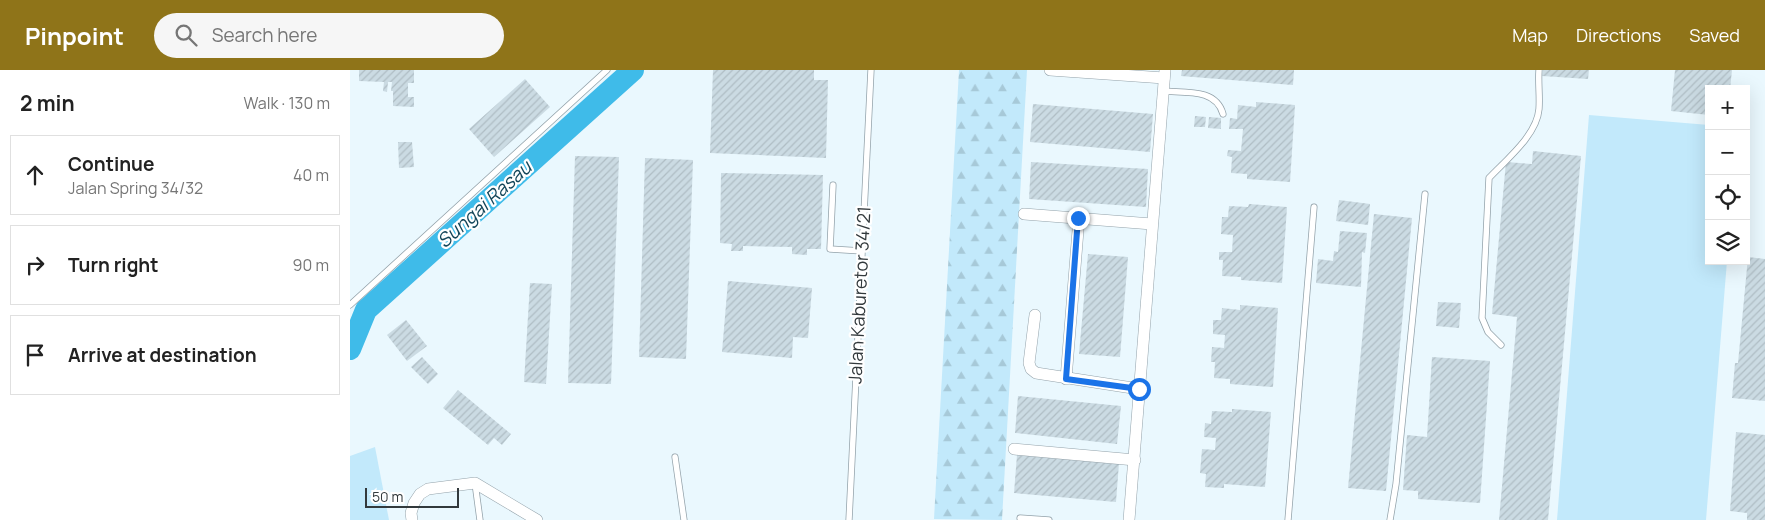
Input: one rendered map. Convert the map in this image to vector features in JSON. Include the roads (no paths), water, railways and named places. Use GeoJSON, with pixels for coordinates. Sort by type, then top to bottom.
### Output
{"type":"FeatureCollection","features":[{"type":"Feature","properties":{"kind":"street"},"geometry":{"type":"LineString","coordinates":[[1050,70],[1164,74],[1129,520]]}},
{"type":"Feature","properties":{"kind":"street"},"geometry":{"type":"LineString","coordinates":[[1024,214],[1152,224]]}},
{"type":"Feature","properties":{"kind":"street"},"geometry":{"type":"LineString","coordinates":[[1066,379],[1078,218]]}},
{"type":"Feature","properties":{"kind":"street"},"geometry":{"type":"LineString","coordinates":[[1035,315],[1029,362],[1031,369],[1036,374],[1139,389]]}},
{"type":"Feature","properties":{"kind":"street"},"geometry":{"type":"LineString","coordinates":[[1014,449],[1135,460]]}},
{"type":"Feature","properties":{"kind":"street"},"geometry":{"type":"LineString","coordinates":[[412,520],[411,513],[414,503],[420,494],[428,489],[475,483],[537,520]]}},
{"type":"Feature","properties":{"kind":"lane"},"geometry":{"type":"LineString","coordinates":[[350,305],[607,70]]}},
{"type":"Feature","properties":{"kind":"lane","name":"Jalan Kaburetor 34/21"},"geometry":{"type":"LineString","coordinates":[[848,520],[871,70]]}},
{"type":"Feature","properties":{"kind":"lane"},"geometry":{"type":"LineString","coordinates":[[1501,345],[1488,332],[1482,318],[1489,178],[1535,125],[1539,110],[1539,70]]}},
{"type":"Feature","properties":{"kind":"lane"},"geometry":{"type":"LineString","coordinates":[[1163,92],[1197,92],[1208,95],[1221,107],[1223,114]]}},
{"type":"Feature","properties":{"kind":"lane"},"geometry":{"type":"LineString","coordinates":[[833,185],[830,249],[862,251]]}},
{"type":"Feature","properties":{"kind":"lane"},"geometry":{"type":"LineString","coordinates":[[1390,520],[1396,484],[1425,194]]}},
{"type":"Feature","properties":{"kind":"lane"},"geometry":{"type":"LineString","coordinates":[[1288,520],[1314,207]]}},
{"type":"Feature","properties":{"kind":"lane"},"geometry":{"type":"LineString","coordinates":[[675,457],[684,520]]}},
{"type":"Feature","properties":{"kind":"lane"},"geometry":{"type":"LineString","coordinates":[[475,483],[480,520]]}},
{"type":"Feature","properties":{"kind":"lane"},"geometry":{"type":"LineString","coordinates":[[1020,518],[1049,520]]}},
{"type":"Feature","properties":{"kind":"waterway","name":"Sungai Rasau"},"geometry":{"type":"LineString","coordinates":[[350,349],[366,310],[633,70]]}}]}
